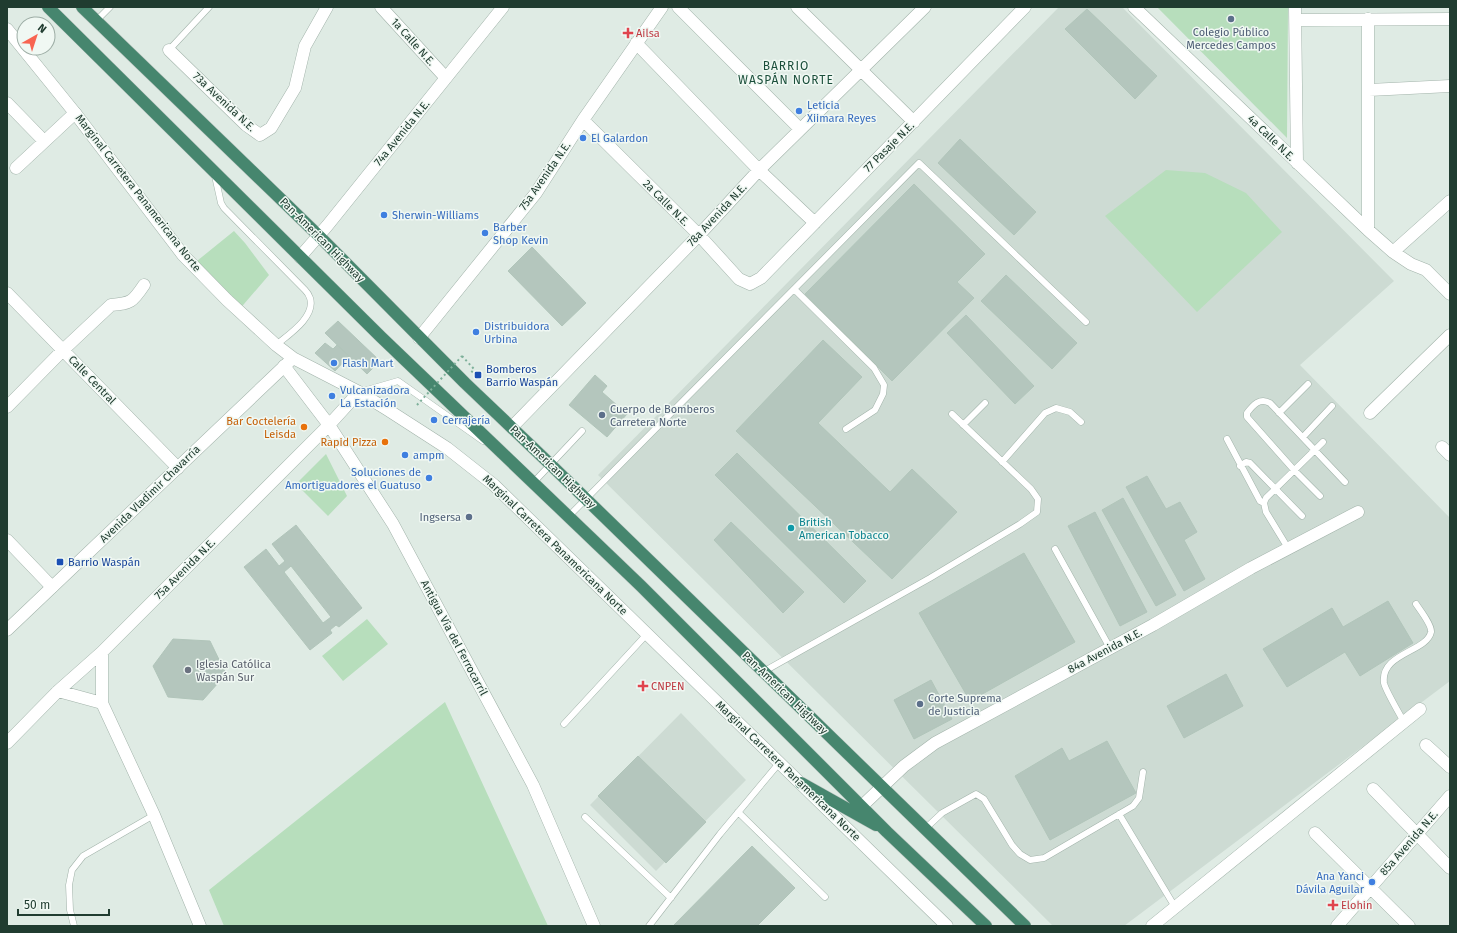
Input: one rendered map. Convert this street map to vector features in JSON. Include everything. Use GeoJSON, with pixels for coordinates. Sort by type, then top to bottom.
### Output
{"type":"FeatureCollection","features":[{"type":"Feature","properties":{"kind":"highway"},"geometry":{"type":"LineString","coordinates":[[48,7],[214,173],[445,399],[658,603],[887,832],[986,926]]}},
{"type":"Feature","properties":{"kind":"highway","name":"Pan-American Highway"},"geometry":{"type":"LineString","coordinates":[[82,7],[319,236],[419,338],[926,828],[1025,926]]}},
{"type":"Feature","properties":{"kind":"highway"},"geometry":{"type":"LineString","coordinates":[[801,783],[887,832]]}},
{"type":"Feature","properties":{"kind":"street","name":"73a Avenida N.E."},"geometry":{"type":"LineString","coordinates":[[169,50],[246,125],[260,135],[271,128],[295,88],[305,46],[327,7]]}},
{"type":"Feature","properties":{"kind":"street","name":"1a Calle N.E."},"geometry":{"type":"LineString","coordinates":[[381,7],[446,78]]}},
{"type":"Feature","properties":{"kind":"street","name":"74a Avenida N.E."},"geometry":{"type":"LineString","coordinates":[[300,257],[319,236],[503,7]]}},
{"type":"Feature","properties":{"kind":"street","name":"75a Avenida N.E."},"geometry":{"type":"LineString","coordinates":[[419,338],[536,193],[583,120],[662,7]]}},
{"type":"Feature","properties":{"kind":"street"},"geometry":{"type":"LineString","coordinates":[[678,7],[800,129]]}},
{"type":"Feature","properties":{"kind":"street"},"geometry":{"type":"LineString","coordinates":[[796,7],[914,122]]}},
{"type":"Feature","properties":{"kind":"street","name":"77 Pasaje N.E."},"geometry":{"type":"LineString","coordinates":[[750,284],[761,278],[1025,7]]}},
{"type":"Feature","properties":{"kind":"street","name":"4a Calle N.E."},"geometry":{"type":"LineString","coordinates":[[1134,7],[1368,230],[1393,252],[1411,264],[1426,270],[1450,294]]}},
{"type":"Feature","properties":{"kind":"street"},"geometry":{"type":"LineString","coordinates":[[1295,7],[1297,163]]}},
{"type":"Feature","properties":{"kind":"street","name":"78a Avenida N.E."},"geometry":{"type":"LineString","coordinates":[[512,427],[699,235],[759,170],[922,8]]}},
{"type":"Feature","properties":{"kind":"street"},"geometry":{"type":"LineString","coordinates":[[1368,19],[1368,230]]}},
{"type":"Feature","properties":{"kind":"street"},"geometry":{"type":"LineString","coordinates":[[1296,20],[1450,19]]}},
{"type":"Feature","properties":{"kind":"street","name":"Marginal Carretera Panamericana Norte"},"geometry":{"type":"LineString","coordinates":[[7,29],[75,113],[186,258],[226,300],[276,345],[293,358],[359,392],[447,448],[494,485],[780,762],[946,926]]}},
{"type":"Feature","properties":{"kind":"street"},"geometry":{"type":"LineString","coordinates":[[636,43],[759,170],[815,223]]}},
{"type":"Feature","properties":{"kind":"street"},"geometry":{"type":"LineString","coordinates":[[1369,90],[1450,86]]}},
{"type":"Feature","properties":{"kind":"street"},"geometry":{"type":"LineString","coordinates":[[7,103],[44,141]]}},
{"type":"Feature","properties":{"kind":"street"},"geometry":{"type":"LineString","coordinates":[[16,168],[75,113]]}},
{"type":"Feature","properties":{"kind":"street","name":"2a Calle N.E."},"geometry":{"type":"LineString","coordinates":[[583,120],[699,235],[739,279],[750,284]]}},
{"type":"Feature","properties":{"kind":"street"},"geometry":{"type":"LineString","coordinates":[[1393,252],[1450,201]]}},
{"type":"Feature","properties":{"kind":"street"},"geometry":{"type":"LineString","coordinates":[[7,407],[111,304],[126,304],[133,299],[144,285]]}},
{"type":"Feature","properties":{"kind":"street","name":"Calle Central"},"geometry":{"type":"LineString","coordinates":[[7,293],[178,468]]}},
{"type":"Feature","properties":{"kind":"street"},"geometry":{"type":"LineString","coordinates":[[1370,413],[1450,335]]}},
{"type":"Feature","properties":{"kind":"street","name":"Avenida Vladimir Chavarría"},"geometry":{"type":"LineString","coordinates":[[7,630],[293,358]]}},
{"type":"Feature","properties":{"kind":"street","name":"Antigua Vía del Ferrocarril"},"geometry":{"type":"LineString","coordinates":[[284,366],[329,425],[393,524],[533,785],[594,926]]}},
{"type":"Feature","properties":{"kind":"street","name":"75a Avenida N.E."},"geometry":{"type":"LineString","coordinates":[[7,742],[58,691],[102,652],[329,425],[359,392]]}},
{"type":"Feature","properties":{"kind":"street","name":"84a Avenida N.E."},"geometry":{"type":"LineString","coordinates":[[862,806],[904,766],[935,743],[1110,648],[1251,568],[1358,512]]}},
{"type":"Feature","properties":{"kind":"street"},"geometry":{"type":"LineString","coordinates":[[7,540],[52,588]]}},
{"type":"Feature","properties":{"kind":"street"},"geometry":{"type":"LineString","coordinates":[[102,652],[102,703],[154,815],[200,926]]}},
{"type":"Feature","properties":{"kind":"street"},"geometry":{"type":"LineString","coordinates":[[58,691],[102,703]]}},
{"type":"Feature","properties":{"kind":"street"},"geometry":{"type":"LineString","coordinates":[[1152,926],[1420,709]]}},
{"type":"Feature","properties":{"kind":"street"},"geometry":{"type":"LineString","coordinates":[[1426,745],[1450,767]]}},
{"type":"Feature","properties":{"kind":"street"},"geometry":{"type":"LineString","coordinates":[[1373,789],[1416,835],[1450,868]]}},
{"type":"Feature","properties":{"kind":"street","name":"85a Avenida N.E."},"geometry":{"type":"LineString","coordinates":[[1337,926],[1450,796]]}},
{"type":"Feature","properties":{"kind":"street"},"geometry":{"type":"LineString","coordinates":[[1315,833],[1409,926]]}},
{"type":"Feature","properties":{"kind":"lane"},"geometry":{"type":"LineString","coordinates":[[96,21],[110,7]]}},
{"type":"Feature","properties":{"kind":"lane"},"geometry":{"type":"LineString","coordinates":[[169,50],[209,7]]}},
{"type":"Feature","properties":{"kind":"lane"},"geometry":{"type":"LineString","coordinates":[[568,518],[918,163],[1086,322]]}},
{"type":"Feature","properties":{"kind":"lane"},"geometry":{"type":"LineString","coordinates":[[214,173],[221,202],[224,208],[305,290],[310,299],[310,311],[300,325],[276,345]]}},
{"type":"Feature","properties":{"kind":"lane"},"geometry":{"type":"LineString","coordinates":[[794,289],[874,368],[884,385],[883,394],[875,410],[846,429]]}},
{"type":"Feature","properties":{"kind":"lane"},"geometry":{"type":"LineString","coordinates":[[359,392],[398,382],[508,459]]}},
{"type":"Feature","properties":{"kind":"lane"},"geometry":{"type":"LineString","coordinates":[[1279,413],[1308,384]]}},
{"type":"Feature","properties":{"kind":"lane"},"geometry":{"type":"LineString","coordinates":[[1320,496],[1294,470],[1247,417],[1247,413],[1250,408],[1259,400],[1265,400],[1279,413],[1346,482]]}},
{"type":"Feature","properties":{"kind":"lane"},"geometry":{"type":"LineString","coordinates":[[963,425],[984,403]]}},
{"type":"Feature","properties":{"kind":"lane"},"geometry":{"type":"LineString","coordinates":[[1303,437],[1332,406]]}},
{"type":"Feature","properties":{"kind":"lane"},"geometry":{"type":"LineString","coordinates":[[1002,462],[1045,413],[1056,408],[1070,412],[1081,422]]}},
{"type":"Feature","properties":{"kind":"lane"},"geometry":{"type":"LineString","coordinates":[[764,672],[930,578],[1020,524],[1037,512],[1038,499],[1031,489],[952,414]]}},
{"type":"Feature","properties":{"kind":"lane"},"geometry":{"type":"LineString","coordinates":[[533,483],[582,431]]}},
{"type":"Feature","properties":{"kind":"lane"},"geometry":{"type":"LineString","coordinates":[[1227,439],[1240,466],[1260,501],[1264,503]]}},
{"type":"Feature","properties":{"kind":"lane"},"geometry":{"type":"LineString","coordinates":[[1288,548],[1266,512],[1264,503],[1266,498],[1274,489],[1323,442]]}},
{"type":"Feature","properties":{"kind":"lane"},"geometry":{"type":"LineString","coordinates":[[1240,466],[1246,462],[1250,463],[1302,516]]}},
{"type":"Feature","properties":{"kind":"lane"},"geometry":{"type":"LineString","coordinates":[[1054,548],[1110,648]]}},
{"type":"Feature","properties":{"kind":"lane"},"geometry":{"type":"LineString","coordinates":[[1404,722],[1384,684],[1386,668],[1427,640],[1431,631],[1430,626],[1416,604]]}},
{"type":"Feature","properties":{"kind":"lane"},"geometry":{"type":"LineString","coordinates":[[564,724],[647,634]]}},
{"type":"Feature","properties":{"kind":"lane"},"geometry":{"type":"LineString","coordinates":[[650,926],[738,812],[780,762]]}},
{"type":"Feature","properties":{"kind":"lane"},"geometry":{"type":"LineString","coordinates":[[926,828],[942,813],[976,794],[984,799],[1012,845],[1020,854],[1030,860],[1044,858],[1133,806],[1139,798],[1143,772]]}},
{"type":"Feature","properties":{"kind":"lane"},"geometry":{"type":"LineString","coordinates":[[738,812],[825,897]]}},
{"type":"Feature","properties":{"kind":"lane"},"geometry":{"type":"LineString","coordinates":[[1119,814],[1175,907]]}},
{"type":"Feature","properties":{"kind":"lane"},"geometry":{"type":"LineString","coordinates":[[74,926],[70,910],[69,885],[72,870],[83,856],[154,815]]}},
{"type":"Feature","properties":{"kind":"lane"},"geometry":{"type":"LineString","coordinates":[[586,817],[671,898]]}},
{"type":"Feature","properties":{"kind":"path"},"geometry":{"type":"LineString","coordinates":[[417,405],[462,356],[474,369]]}},
{"type":"Feature","properties":{"kind":"shaded area"},"geometry":{"type":"Polygon","coordinates":[[[1059,7],[1122,7],[1394,281],[1300,365],[1450,518],[1450,681],[1124,926],[1053,926],[598,475],[1059,7]]]}},
{"type":"Feature","properties":{"kind":"shaded area"},"geometry":{"type":"Polygon","coordinates":[[[681,713],[746,780],[656,871],[590,805],[681,713]]]}},
{"type":"Feature","properties":{"kind":"green space"},"geometry":{"type":"Polygon","coordinates":[[[1157,7],[1288,7],[1287,138],[1157,7]]]}},
{"type":"Feature","properties":{"kind":"green space"},"geometry":{"type":"Polygon","coordinates":[[[1166,170],[1205,173],[1246,193],[1282,232],[1197,312],[1105,216],[1166,170]]]}},
{"type":"Feature","properties":{"kind":"green space"},"geometry":{"type":"Polygon","coordinates":[[[234,231],[269,275],[238,311],[192,265],[234,231]]]}},
{"type":"Feature","properties":{"kind":"green space"},"geometry":{"type":"Polygon","coordinates":[[[326,454],[347,496],[328,516],[296,484],[326,454]]]}},
{"type":"Feature","properties":{"kind":"green space"},"geometry":{"type":"Polygon","coordinates":[[[367,619],[388,644],[343,681],[322,656],[367,619]]]}},
{"type":"Feature","properties":{"kind":"green space"},"geometry":{"type":"Polygon","coordinates":[[[445,702],[548,926],[224,926],[209,890],[445,702]]]}},
{"type":"Feature","properties":{"kind":"building"},"geometry":{"type":"Polygon","coordinates":[[[1087,9],[1157,76],[1135,99],[1065,29],[1087,9]]]}},
{"type":"Feature","properties":{"kind":"building"},"geometry":{"type":"Polygon","coordinates":[[[960,139],[1036,212],[1014,235],[938,163],[960,139]]]}},
{"type":"Feature","properties":{"kind":"building"},"geometry":{"type":"Polygon","coordinates":[[[914,184],[985,254],[957,282],[974,298],[892,381],[805,294],[914,184]]]}},
{"type":"Feature","properties":{"kind":"building"},"geometry":{"type":"Polygon","coordinates":[[[532,247],[586,303],[562,326],[508,271],[532,247]]]}},
{"type":"Feature","properties":{"kind":"building"},"geometry":{"type":"Polygon","coordinates":[[[1006,275],[1077,343],[1052,369],[981,301],[1006,275]]]}},
{"type":"Feature","properties":{"kind":"building"},"geometry":{"type":"Polygon","coordinates":[[[966,315],[1034,386],[1015,404],[947,333],[966,315]]]}},
{"type":"Feature","properties":{"kind":"building"},"geometry":{"type":"Polygon","coordinates":[[[338,321],[380,361],[367,374],[325,333],[338,321]]]}},
{"type":"Feature","properties":{"kind":"building"},"geometry":{"type":"Polygon","coordinates":[[[823,340],[862,377],[818,423],[890,492],[912,469],[957,512],[892,579],[736,431],[823,340]]]}},
{"type":"Feature","properties":{"kind":"building","name":"Flash Mart"},"geometry":{"type":"Polygon","coordinates":[[[325,343],[333,349],[337,345],[349,356],[335,371],[315,353],[325,343]]]}},
{"type":"Feature","properties":{"kind":"building"},"geometry":{"type":"Polygon","coordinates":[[[595,375],[607,386],[602,392],[627,414],[607,437],[569,405],[595,375]]]}},
{"type":"Feature","properties":{"kind":"building","name":"British American Tobacco"},"geometry":{"type":"Polygon","coordinates":[[[737,453],[866,581],[844,603],[715,475],[737,453]]]}},
{"type":"Feature","properties":{"kind":"building"},"geometry":{"type":"Polygon","coordinates":[[[1147,476],[1166,509],[1180,502],[1197,532],[1184,540],[1205,579],[1184,591],[1126,487],[1147,476]]]}},
{"type":"Feature","properties":{"kind":"building"},"geometry":{"type":"Polygon","coordinates":[[[1123,498],[1176,595],[1156,606],[1102,510],[1123,498]]]}},
{"type":"Feature","properties":{"kind":"building"},"geometry":{"type":"Polygon","coordinates":[[[1095,512],[1147,612],[1120,626],[1068,526],[1095,512]]]}},
{"type":"Feature","properties":{"kind":"building"},"geometry":{"type":"Polygon","coordinates":[[[731,522],[804,592],[783,613],[714,540],[731,522]]]}},
{"type":"Feature","properties":{"kind":"building"},"geometry":{"type":"Polygon","coordinates":[[[296,525],[362,608],[339,627],[336,625],[330,630],[332,633],[310,650],[244,567],[266,549],[279,566],[285,561],[272,544],[296,525]],[[291,566],[284,572],[323,623],[331,617],[291,566]]]}},
{"type":"Feature","properties":{"kind":"building"},"geometry":{"type":"Polygon","coordinates":[[[1024,553],[1075,642],[970,701],[919,613],[1024,553]]]}},
{"type":"Feature","properties":{"kind":"building"},"geometry":{"type":"Polygon","coordinates":[[[1388,601],[1413,643],[1360,676],[1345,652],[1287,687],[1263,649],[1332,608],[1343,627],[1388,601]]]}},
{"type":"Feature","properties":{"kind":"building"},"geometry":{"type":"Polygon","coordinates":[[[173,639],[210,641],[226,674],[203,700],[168,697],[153,666],[173,639]]]}},
{"type":"Feature","properties":{"kind":"building"},"geometry":{"type":"Polygon","coordinates":[[[1226,674],[1243,706],[1184,738],[1167,706],[1226,674]]]}},
{"type":"Feature","properties":{"kind":"building"},"geometry":{"type":"Polygon","coordinates":[[[931,680],[952,719],[914,739],[894,700],[931,680]]]}},
{"type":"Feature","properties":{"kind":"building"},"geometry":{"type":"Polygon","coordinates":[[[1107,741],[1136,793],[1050,840],[1015,776],[1062,748],[1069,761],[1107,741]]]}},
{"type":"Feature","properties":{"kind":"building"},"geometry":{"type":"Polygon","coordinates":[[[638,756],[706,822],[666,863],[598,796],[638,756]]]}},
{"type":"Feature","properties":{"kind":"building"},"geometry":{"type":"Polygon","coordinates":[[[752,846],[795,888],[757,926],[673,926],[752,846]]]}},
{"type":"Feature","properties":{"kind":"place","name":"Colegio Público Mercedes Campos"},"geometry":{"type":"Point","coordinates":[1231,19]}},
{"type":"Feature","properties":{"kind":"place","name":"Ailsa"},"geometry":{"type":"Point","coordinates":[628,33]}},
{"type":"Feature","properties":{"kind":"place","name":"Leticia Xiimara Reyes"},"geometry":{"type":"Point","coordinates":[799,111]}},
{"type":"Feature","properties":{"kind":"place","name":"El Galardon"},"geometry":{"type":"Point","coordinates":[583,138]}},
{"type":"Feature","properties":{"kind":"place","name":"Sherwin-Williams"},"geometry":{"type":"Point","coordinates":[384,215]}},
{"type":"Feature","properties":{"kind":"place","name":"Barber Shop Kevin"},"geometry":{"type":"Point","coordinates":[485,233]}},
{"type":"Feature","properties":{"kind":"place","name":"Distribuidora Urbina"},"geometry":{"type":"Point","coordinates":[476,332]}},
{"type":"Feature","properties":{"kind":"place","name":"Flash Mart"},"geometry":{"type":"Point","coordinates":[334,363]}},
{"type":"Feature","properties":{"kind":"place","name":"Bomberos Barrio Waspán"},"geometry":{"type":"Point","coordinates":[478,375]}},
{"type":"Feature","properties":{"kind":"place","name":"Vulcanizadora La Estación"},"geometry":{"type":"Point","coordinates":[332,396]}},
{"type":"Feature","properties":{"kind":"place","name":"Cuerpo de Bomberos Carretera Norte"},"geometry":{"type":"Point","coordinates":[602,415]}},
{"type":"Feature","properties":{"kind":"place","name":"Cerrajería"},"geometry":{"type":"Point","coordinates":[434,420]}},
{"type":"Feature","properties":{"kind":"place","name":"Bar Coctelería Leisda"},"geometry":{"type":"Point","coordinates":[304,427]}},
{"type":"Feature","properties":{"kind":"place","name":"Rapid Pizza"},"geometry":{"type":"Point","coordinates":[385,442]}},
{"type":"Feature","properties":{"kind":"place","name":"ampm"},"geometry":{"type":"Point","coordinates":[405,455]}},
{"type":"Feature","properties":{"kind":"place","name":"Soluciones de Amortiguadores el Guatuso"},"geometry":{"type":"Point","coordinates":[429,478]}},
{"type":"Feature","properties":{"kind":"place","name":"Ingsersa"},"geometry":{"type":"Point","coordinates":[469,517]}},
{"type":"Feature","properties":{"kind":"place","name":"British American Tobacco"},"geometry":{"type":"Point","coordinates":[791,528]}},
{"type":"Feature","properties":{"kind":"place","name":"Barrio Waspán"},"geometry":{"type":"Point","coordinates":[60,562]}},
{"type":"Feature","properties":{"kind":"place","name":"Iglesia Católica Waspán Sur"},"geometry":{"type":"Point","coordinates":[188,670]}},
{"type":"Feature","properties":{"kind":"place","name":"CNPEN"},"geometry":{"type":"Point","coordinates":[643,686]}},
{"type":"Feature","properties":{"kind":"place","name":"Corte Suprema de Justicia"},"geometry":{"type":"Point","coordinates":[920,704]}},
{"type":"Feature","properties":{"kind":"place","name":"Ana Yanci Dávila Aguilar"},"geometry":{"type":"Point","coordinates":[1372,882]}},
{"type":"Feature","properties":{"kind":"place","name":"Elohin"},"geometry":{"type":"Point","coordinates":[1333,905]}},
{"type":"Feature","properties":{"kind":"district","name":"BARRIO WASPÁN NORTE"},"geometry":{"type":"Point","coordinates":[786,73]}}]}
